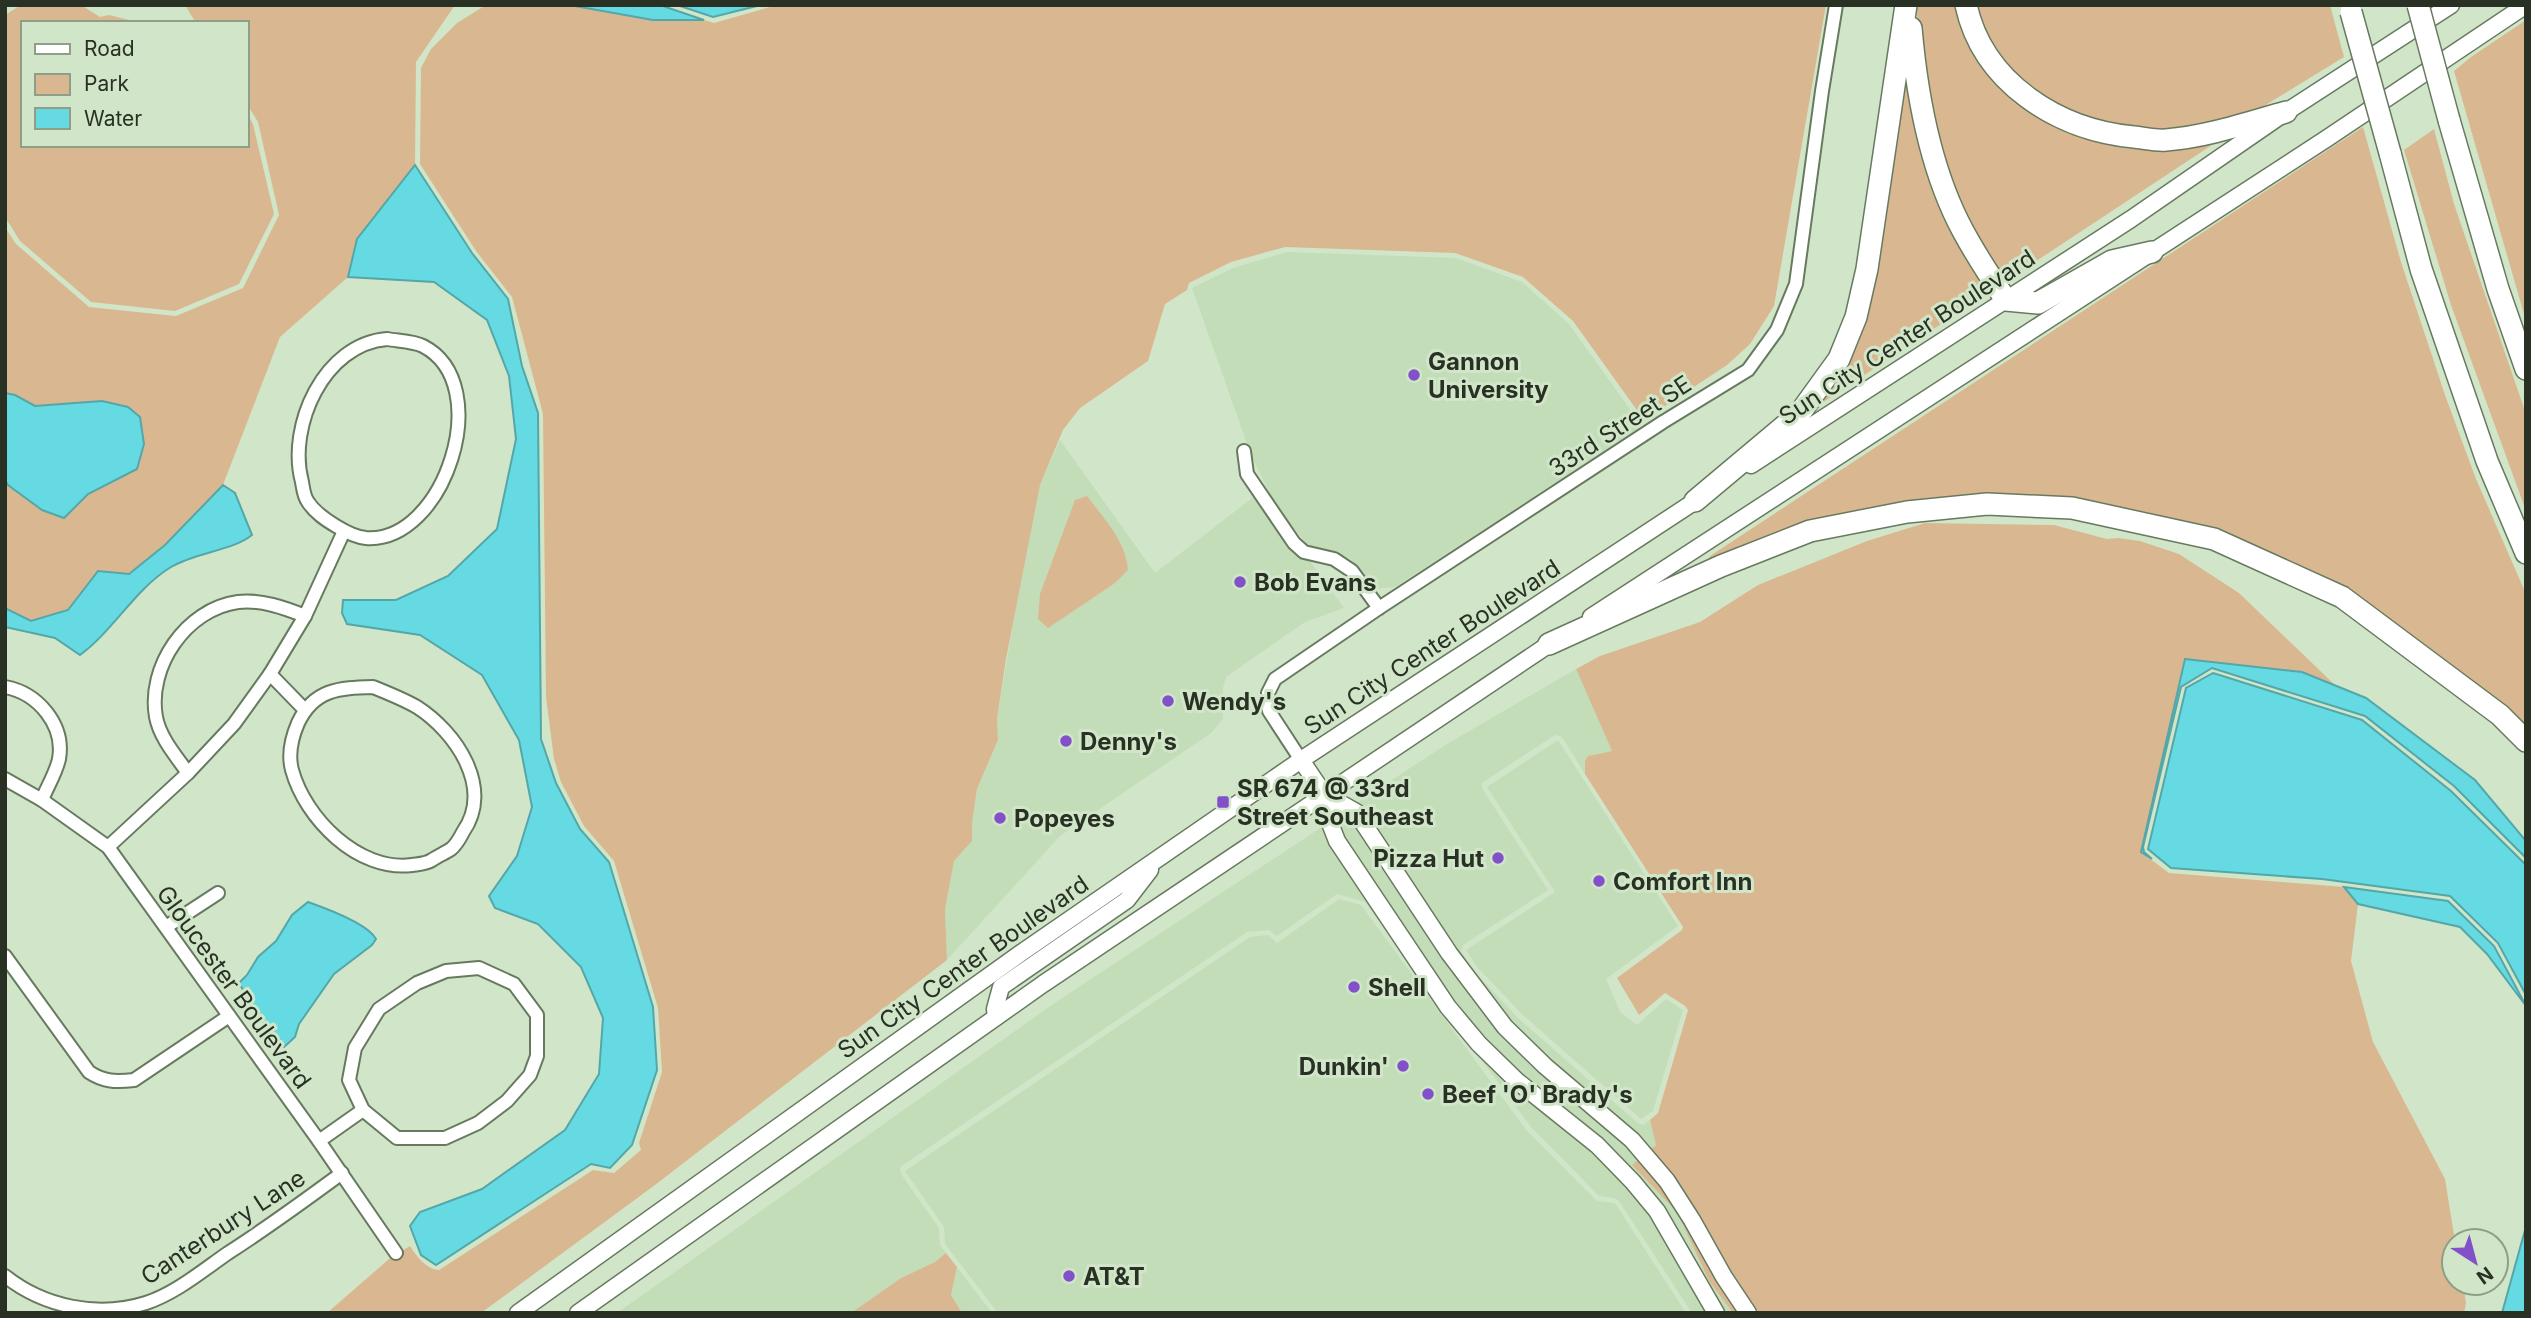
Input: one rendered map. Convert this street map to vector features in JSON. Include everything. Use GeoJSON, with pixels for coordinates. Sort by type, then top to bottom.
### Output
{"type":"FeatureCollection","features":[{"type":"Feature","properties":{"kind":"highway"},"geometry":{"type":"LineString","coordinates":[[1908,5],[1915,74],[1927,136],[1962,229],[2006,300],[2038,303],[2112,261],[2152,252]]}},
{"type":"Feature","properties":{"kind":"highway"},"geometry":{"type":"LineString","coordinates":[[1695,500],[1800,413],[1839,359],[1856,317],[1867,269],[1908,5]]}},
{"type":"Feature","properties":{"kind":"highway"},"geometry":{"type":"LineString","coordinates":[[1966,5],[1970,28],[1989,60],[2009,84],[2056,117],[2105,135],[2165,140],[2213,132],[2286,113]]}},
{"type":"Feature","properties":{"kind":"highway"},"geometry":{"type":"LineString","coordinates":[[2418,5],[2498,289],[2526,369]]}},
{"type":"Feature","properties":{"kind":"highway"},"geometry":{"type":"LineString","coordinates":[[2350,9],[2421,269],[2487,461],[2526,553]]}},
{"type":"Feature","properties":{"kind":"highway"},"geometry":{"type":"LineString","coordinates":[[1549,645],[1721,566],[1810,531],[1907,512],[1987,504],[2072,509],[2214,539],[2342,597],[2500,715],[2526,741]]}},
{"type":"Feature","properties":{"kind":"main road","name":"Sun City Center Boulevard"},"geometry":{"type":"LineString","coordinates":[[518,1313],[1021,953],[1301,760],[1695,500],[2131,219],[2451,5]]}},
{"type":"Feature","properties":{"kind":"main road"},"geometry":{"type":"LineString","coordinates":[[578,1313],[996,1017],[1324,794],[2526,5]]}},
{"type":"Feature","properties":{"kind":"main road"},"geometry":{"type":"LineString","coordinates":[[1301,760],[1324,794],[1328,818],[1337,841],[1448,1007],[1479,1044],[1517,1081],[1597,1144],[1633,1182],[1657,1211],[1716,1313]]}},
{"type":"Feature","properties":{"kind":"main road"},"geometry":{"type":"LineString","coordinates":[[1324,794],[1356,812],[1449,953],[1504,1027],[1545,1066],[1632,1140],[1667,1181],[1748,1313]]}},
{"type":"Feature","properties":{"kind":"main road"},"geometry":{"type":"LineString","coordinates":[[996,1017],[995,1009],[1001,987],[1127,900],[1157,859]]}},
{"type":"Feature","properties":{"kind":"street","name":"33rd Street SE"},"geometry":{"type":"LineString","coordinates":[[1301,760],[1269,710],[1268,693],[1275,678],[1663,422],[1748,370],[1777,330],[1796,284],[1836,5]]}},
{"type":"Feature","properties":{"kind":"street"},"geometry":{"type":"LineString","coordinates":[[387,339],[422,345],[438,357],[449,372],[458,394],[456,441],[449,470],[424,510],[405,527],[366,538],[344,531],[322,518],[307,501],[298,467],[304,417],[330,369],[350,350],[370,340],[387,339]]}},
{"type":"Feature","properties":{"kind":"street"},"geometry":{"type":"LineString","coordinates":[[1244,451],[1247,474],[1294,542],[1304,552],[1334,559],[1352,571],[1379,608]]}},
{"type":"Feature","properties":{"kind":"street"},"geometry":{"type":"LineString","coordinates":[[108,847],[188,773],[234,724],[270,674],[305,616],[344,531]]}},
{"type":"Feature","properties":{"kind":"street"},"geometry":{"type":"LineString","coordinates":[[188,773],[163,737],[156,717],[155,697],[159,670],[174,641],[216,608],[239,602],[277,605],[305,616]]}},
{"type":"Feature","properties":{"kind":"street"},"geometry":{"type":"LineString","coordinates":[[270,674],[305,709]]}},
{"type":"Feature","properties":{"kind":"street"},"geometry":{"type":"LineString","coordinates":[[5,687],[30,696],[49,713],[59,735],[59,759],[42,800]]}},
{"type":"Feature","properties":{"kind":"street"},"geometry":{"type":"LineString","coordinates":[[373,687],[418,708],[439,724],[458,747],[473,776],[474,802],[470,824],[453,848],[428,863],[401,866],[376,861],[335,836],[317,818],[302,796],[291,767],[292,737],[305,709],[325,693],[346,688],[373,687]]}},
{"type":"Feature","properties":{"kind":"street","name":"Gloucester Boulevard"},"geometry":{"type":"LineString","coordinates":[[5,779],[42,800],[108,847],[342,1173],[396,1253]]}},
{"type":"Feature","properties":{"kind":"street"},"geometry":{"type":"LineString","coordinates":[[166,927],[218,893]]}},
{"type":"Feature","properties":{"kind":"street"},"geometry":{"type":"LineString","coordinates":[[5,956],[89,1072],[101,1080],[134,1080],[229,1016]]}},
{"type":"Feature","properties":{"kind":"street"},"geometry":{"type":"LineString","coordinates":[[479,968],[514,984],[537,1015],[537,1056],[530,1075],[508,1101],[478,1124],[445,1138],[397,1138],[363,1110],[349,1080],[355,1048],[379,1009],[417,983],[446,971],[479,968]]}},
{"type":"Feature","properties":{"kind":"street"},"geometry":{"type":"LineString","coordinates":[[319,1141],[363,1110]]}},
{"type":"Feature","properties":{"kind":"street","name":"Canterbury Lane"},"geometry":{"type":"LineString","coordinates":[[5,1276],[54,1303],[78,1309],[125,1308],[147,1303],[183,1283],[342,1173]]}},
{"type":"Feature","properties":{"kind":"shaded area","name":"Gannon University"},"geometry":{"type":"Polygon","coordinates":[[[1287,252],[1456,258],[1522,282],[1569,324],[1642,426],[1395,587],[1378,589],[1371,585],[1351,559],[1309,547],[1276,506],[1251,455],[1192,288],[1233,268],[1287,252]]]}},
{"type":"Feature","properties":{"kind":"shaded area"},"geometry":{"type":"Polygon","coordinates":[[[1060,440],[1155,573],[1260,492],[1344,608],[1305,622],[1226,677],[1223,688],[1223,719],[1211,733],[1060,836],[947,960],[945,909],[954,861],[972,841],[977,789],[998,740],[997,719],[1026,546],[1040,485],[1060,440]]]}},
{"type":"Feature","properties":{"kind":"shaded area"},"geometry":{"type":"Polygon","coordinates":[[[1576,669],[1612,751],[1588,756],[1585,774],[1562,737],[1555,735],[1482,783],[1483,790],[1548,890],[1463,945],[1461,951],[1475,972],[1519,1019],[1638,1123],[1643,1125],[1650,1120],[1656,1145],[1649,1151],[1509,1023],[1453,949],[1355,804],[1447,744],[1576,669]]]}},
{"type":"Feature","properties":{"kind":"shaded area"},"geometry":{"type":"Polygon","coordinates":[[[1558,740],[1678,926],[1606,979],[1620,1012],[1637,1025],[1666,999],[1683,1010],[1653,1111],[1641,1119],[1523,1015],[1478,968],[1466,950],[1555,892],[1487,787],[1558,740]]]}},
{"type":"Feature","properties":{"kind":"shaded area"},"geometry":{"type":"Polygon","coordinates":[[[1344,812],[1352,817],[1444,956],[1640,1158],[1632,1165],[1677,1212],[1709,1281],[1733,1313],[1723,1313],[1681,1239],[1483,1040],[1453,1004],[1342,838],[1335,818],[1344,812]]]}},
{"type":"Feature","properties":{"kind":"shaded area"},"geometry":{"type":"Polygon","coordinates":[[[1325,825],[1429,989],[1365,902],[1337,894],[1277,936],[1269,930],[1247,932],[900,1167],[901,1174],[939,1228],[940,1245],[946,1253],[935,1262],[901,1278],[851,1313],[617,1313],[1056,1002],[1325,825]]]}},
{"type":"Feature","properties":{"kind":"shaded area"},"geometry":{"type":"Polygon","coordinates":[[[1339,899],[1361,905],[1527,1131],[1597,1201],[1615,1203],[1686,1313],[998,1313],[945,1244],[944,1227],[905,1171],[1250,937],[1268,935],[1277,943],[1339,899]]]}},
{"type":"Feature","properties":{"kind":"shaded area"},"geometry":{"type":"Polygon","coordinates":[[[1458,1028],[1593,1149],[1652,1215],[1709,1313],[1692,1313],[1619,1201],[1599,1196],[1531,1127],[1458,1028]]]}},
{"type":"Feature","properties":{"kind":"shaded area"},"geometry":{"type":"Polygon","coordinates":[[[957,1267],[992,1313],[962,1313],[951,1296],[957,1267]]]}},
{"type":"Feature","properties":{"kind":"green space"},"geometry":{"type":"Polygon","coordinates":[[[21,5],[81,5],[100,17],[109,15],[133,21],[21,21],[21,147],[248,147],[248,115],[253,124],[274,214],[239,284],[175,311],[91,302],[20,241],[5,217],[5,15],[21,5]]]}},
{"type":"Feature","properties":{"kind":"green space"},"geometry":{"type":"Polygon","coordinates":[[[185,5],[455,5],[416,62],[415,165],[357,239],[348,277],[280,337],[223,485],[165,545],[128,574],[98,571],[68,610],[31,621],[5,608],[5,227],[16,244],[89,307],[176,316],[243,288],[279,215],[258,122],[248,106],[248,21],[195,21],[185,5]]]}},
{"type":"Feature","properties":{"kind":"green space"},"geometry":{"type":"Polygon","coordinates":[[[486,5],[569,5],[653,20],[704,20],[714,23],[777,5],[1826,5],[1774,306],[1750,344],[1727,365],[1644,420],[1573,321],[1523,277],[1455,253],[1285,247],[1231,262],[1189,283],[1187,290],[1165,304],[1148,361],[1080,408],[1063,430],[1040,485],[1006,659],[997,719],[998,740],[977,789],[972,841],[954,861],[945,909],[947,960],[655,1185],[481,1313],[327,1313],[389,1259],[410,1246],[426,1265],[439,1270],[593,1170],[614,1173],[641,1150],[639,1143],[662,1072],[658,1008],[614,861],[584,826],[561,782],[554,759],[546,697],[543,414],[512,297],[476,251],[420,164],[421,68],[431,49],[457,23],[486,5]]]}},
{"type":"Feature","properties":{"kind":"green space"},"geometry":{"type":"Polygon","coordinates":[[[1917,5],[1959,5],[2050,117],[2218,141],[2000,285],[1941,164],[1917,23],[1917,5]]]}},
{"type":"Feature","properties":{"kind":"green space"},"geometry":{"type":"Polygon","coordinates":[[[1971,5],[2330,5],[2344,57],[2256,111],[2223,126],[2155,135],[2065,113],[2000,66],[1971,5]]]}},
{"type":"Feature","properties":{"kind":"green space"},"geometry":{"type":"Polygon","coordinates":[[[2526,20],[2526,321],[2454,71],[2526,20]]]}},
{"type":"Feature","properties":{"kind":"green space"},"geometry":{"type":"Polygon","coordinates":[[[1904,56],[1991,291],[1822,403],[1820,398],[1833,381],[1904,56]]]}},
{"type":"Feature","properties":{"kind":"green space"},"geometry":{"type":"Polygon","coordinates":[[[2363,127],[2401,262],[2445,395],[2476,479],[2526,594],[2526,734],[2260,552],[1989,499],[1707,563],[1710,556],[2363,127]]]}},
{"type":"Feature","properties":{"kind":"green space"},"geometry":{"type":"Polygon","coordinates":[[[2434,129],[2454,204],[2526,414],[2526,511],[2451,305],[2404,150],[2434,129]]]}},
{"type":"Feature","properties":{"kind":"green space"},"geometry":{"type":"Polygon","coordinates":[[[1087,496],[1119,540],[1128,570],[1115,583],[1048,628],[1038,619],[1040,594],[1075,500],[1087,496]]]}},
{"type":"Feature","properties":{"kind":"green space"},"geometry":{"type":"Polygon","coordinates":[[[1925,523],[2054,525],[2107,539],[2140,541],[2179,554],[2239,593],[2336,686],[2302,672],[2185,659],[2141,852],[2169,873],[2344,887],[2358,904],[2351,961],[2373,1042],[2445,1179],[2453,1227],[2440,1227],[2440,1297],[2465,1297],[2464,1313],[1756,1313],[1649,1151],[1656,1145],[1650,1120],[1658,1113],[1688,1010],[1665,993],[1639,1015],[1617,978],[1683,927],[1585,774],[1585,761],[1588,756],[1612,751],[1576,669],[1600,656],[1700,622],[1758,585],[1867,541],[1925,523]]]}},
{"type":"Feature","properties":{"kind":"green space"},"geometry":{"type":"Polygon","coordinates":[[[1640,1158],[1662,1185],[1741,1313],[1733,1313],[1709,1281],[1677,1212],[1632,1165],[1640,1158]]]}},
{"type":"Feature","properties":{"kind":"green space"},"geometry":{"type":"Polygon","coordinates":[[[946,1253],[957,1267],[951,1295],[962,1313],[851,1313],[901,1278],[935,1262],[946,1253]]]}},
{"type":"Feature","properties":{"kind":"water"},"geometry":{"type":"Polygon","coordinates":[[[569,5],[660,5],[704,20],[653,20],[569,5]]]}},
{"type":"Feature","properties":{"kind":"water"},"geometry":{"type":"Polygon","coordinates":[[[677,5],[761,5],[713,17],[677,5]]]}},
{"type":"Feature","properties":{"kind":"water"},"geometry":{"type":"Polygon","coordinates":[[[415,165],[472,253],[508,299],[522,366],[538,413],[541,739],[556,783],[580,829],[609,862],[653,1007],[657,1070],[632,1145],[610,1168],[591,1164],[436,1265],[421,1255],[410,1226],[420,1212],[482,1189],[565,1130],[599,1074],[603,1018],[581,967],[538,924],[495,908],[489,896],[517,856],[532,807],[519,740],[482,675],[420,635],[347,624],[342,613],[343,600],[396,600],[448,576],[497,529],[516,439],[509,376],[487,320],[434,282],[348,277],[357,239],[415,165]]]}},
{"type":"Feature","properties":{"kind":"water"},"geometry":{"type":"Polygon","coordinates":[[[5,393],[15,395],[35,406],[102,401],[128,407],[140,417],[144,444],[137,469],[88,494],[64,518],[42,510],[5,480],[5,393]]]}},
{"type":"Feature","properties":{"kind":"water"},"geometry":{"type":"Polygon","coordinates":[[[223,485],[235,493],[252,535],[234,545],[181,562],[158,576],[104,634],[80,655],[55,638],[5,627],[5,608],[31,621],[68,610],[98,571],[129,574],[165,545],[223,485]]]}},
{"type":"Feature","properties":{"kind":"water"},"geometry":{"type":"Polygon","coordinates":[[[2185,659],[2302,672],[2366,698],[2475,780],[2526,841],[2526,858],[2454,786],[2365,716],[2212,668],[2181,687],[2143,847],[2144,852],[2152,859],[2141,852],[2185,659]]]}},
{"type":"Feature","properties":{"kind":"water"},"geometry":{"type":"Polygon","coordinates":[[[2213,673],[2362,720],[2451,791],[2526,865],[2526,995],[2498,943],[2450,896],[2322,879],[2171,868],[2148,849],[2186,688],[2213,673]]]}},
{"type":"Feature","properties":{"kind":"water"},"geometry":{"type":"Polygon","coordinates":[[[2344,887],[2448,901],[2494,946],[2526,1006],[2487,954],[2460,927],[2358,904],[2344,887]]]}},
{"type":"Feature","properties":{"kind":"water"},"geometry":{"type":"Polygon","coordinates":[[[308,902],[355,922],[376,939],[334,974],[299,1024],[295,1037],[284,1047],[258,1017],[239,983],[258,957],[276,941],[292,915],[308,902]]]}},
{"type":"Feature","properties":{"kind":"water"},"geometry":{"type":"Polygon","coordinates":[[[2526,1228],[2526,1313],[2502,1313],[2506,1297],[2510,1297],[2510,1284],[2526,1228]]]}},
{"type":"Feature","properties":{"kind":"place","name":"Gannon University"},"geometry":{"type":"Point","coordinates":[1414,375]}},
{"type":"Feature","properties":{"kind":"place","name":"Bob Evans"},"geometry":{"type":"Point","coordinates":[1240,582]}},
{"type":"Feature","properties":{"kind":"place","name":"Wendy's"},"geometry":{"type":"Point","coordinates":[1168,701]}},
{"type":"Feature","properties":{"kind":"place","name":"Denny's"},"geometry":{"type":"Point","coordinates":[1066,741]}},
{"type":"Feature","properties":{"kind":"place","name":"SR 674 @ 33rd Street Southeast"},"geometry":{"type":"Point","coordinates":[1223,802]}},
{"type":"Feature","properties":{"kind":"place","name":"Popeyes"},"geometry":{"type":"Point","coordinates":[1000,818]}},
{"type":"Feature","properties":{"kind":"place","name":"Pizza Hut"},"geometry":{"type":"Point","coordinates":[1498,858]}},
{"type":"Feature","properties":{"kind":"place","name":"Comfort Inn"},"geometry":{"type":"Point","coordinates":[1599,881]}},
{"type":"Feature","properties":{"kind":"place","name":"Shell"},"geometry":{"type":"Point","coordinates":[1354,987]}},
{"type":"Feature","properties":{"kind":"place","name":"Dunkin'"},"geometry":{"type":"Point","coordinates":[1403,1066]}},
{"type":"Feature","properties":{"kind":"place","name":"Beef 'O' Brady's"},"geometry":{"type":"Point","coordinates":[1428,1094]}},
{"type":"Feature","properties":{"kind":"place","name":"AT&T"},"geometry":{"type":"Point","coordinates":[1069,1276]}}]}
